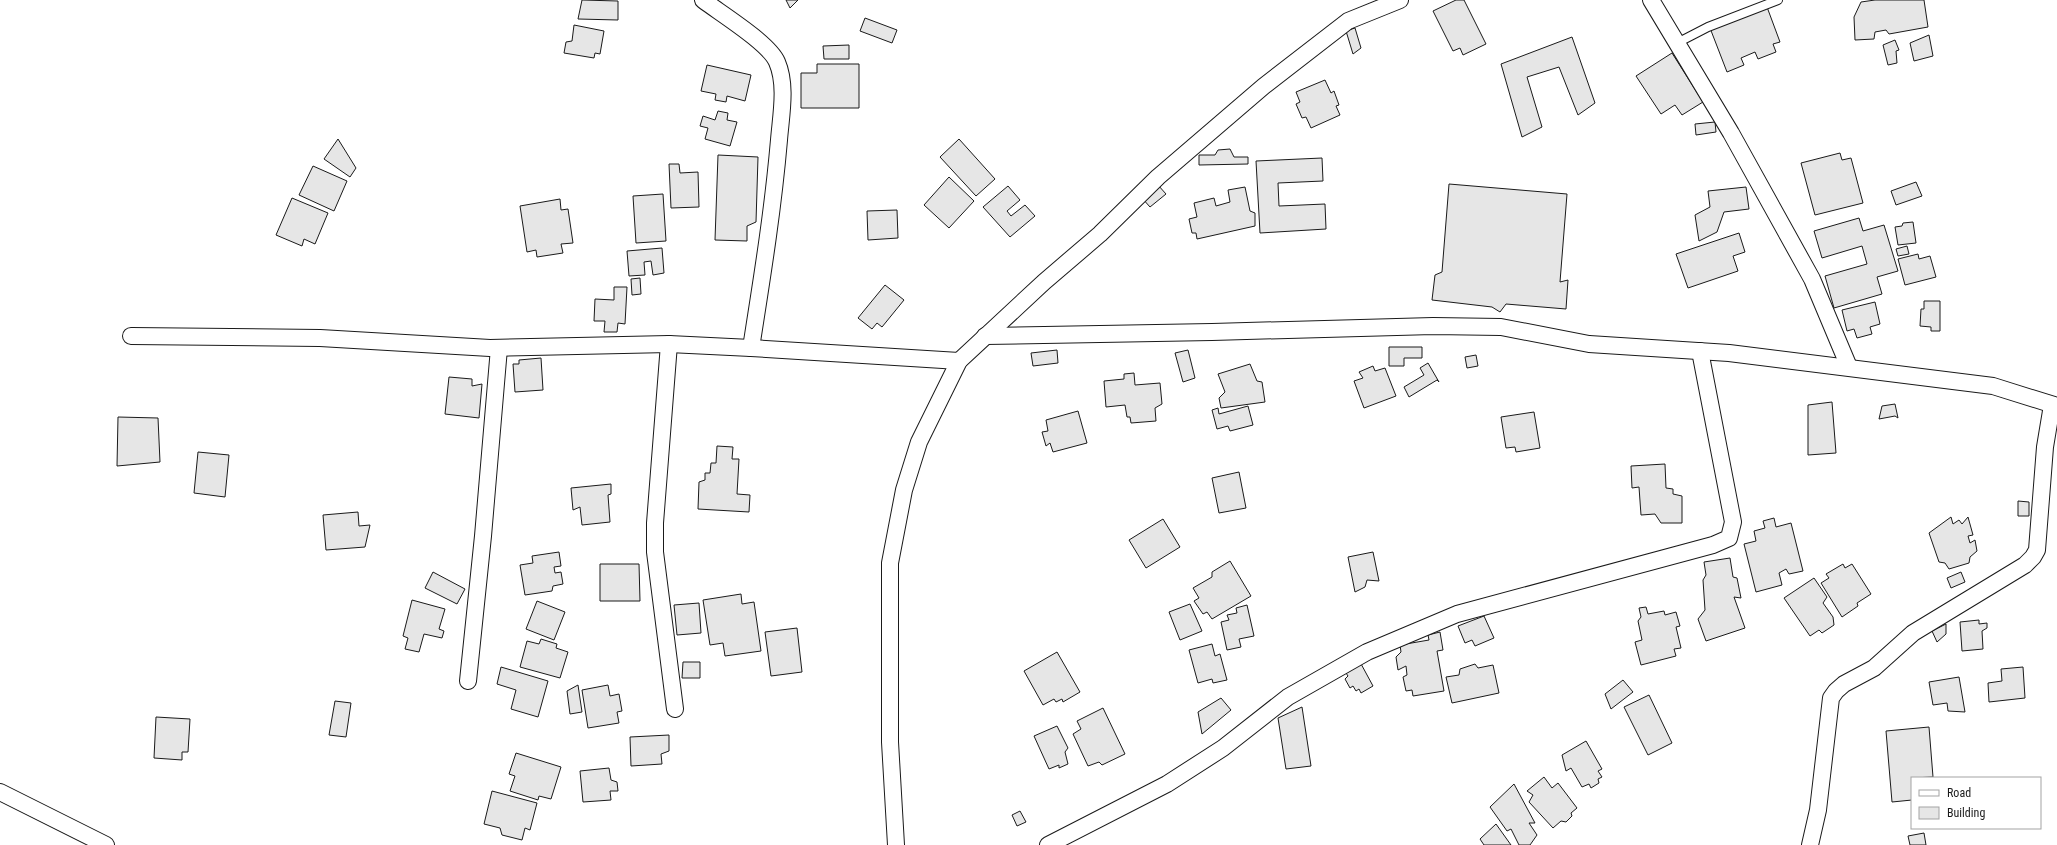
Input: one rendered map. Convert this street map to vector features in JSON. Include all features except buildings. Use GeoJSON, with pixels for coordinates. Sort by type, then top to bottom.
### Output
{"type":"FeatureCollection","features":[{"type":"Feature","properties":{"kind":"street"},"geometry":{"type":"LineString","coordinates":[[703,0],[759,42],[776,60],[782,77],[782,103],[772,208],[751,348]]}},
{"type":"Feature","properties":{"kind":"street"},"geometry":{"type":"LineString","coordinates":[[896,845],[890,742],[890,563],[904,490],[919,442],[959,361],[1100,234],[1158,177],[1264,86],[1348,20],[1400,0]]}},
{"type":"Feature","properties":{"kind":"street"},"geometry":{"type":"LineString","coordinates":[[1651,0],[1731,133],[1812,279],[1849,367]]}},
{"type":"Feature","properties":{"kind":"street"},"geometry":{"type":"LineString","coordinates":[[985,336],[1433,326],[1501,327],[1589,344],[1729,353],[1993,386],[2055,406],[2045,447],[2037,550],[2033,557],[2025,565],[1962,605],[1913,633],[1874,668],[1836,691],[1831,698],[1818,810],[1810,845]]}},
{"type":"Feature","properties":{"kind":"street"},"geometry":{"type":"LineString","coordinates":[[131,336],[320,338],[499,348],[669,344],[959,361]]}},
{"type":"Feature","properties":{"kind":"street"},"geometry":{"type":"LineString","coordinates":[[669,344],[655,552],[675,709]]}},
{"type":"Feature","properties":{"kind":"street"},"geometry":{"type":"LineString","coordinates":[[468,681],[483,536],[499,348]]}},
{"type":"Feature","properties":{"kind":"street"},"geometry":{"type":"LineString","coordinates":[[1048,845],[1167,784],[1223,748],[1288,697],[1368,652],[1457,614],[1713,545],[1730,538],[1733,522],[1700,351]]}},
{"type":"Feature","properties":{"kind":"street"},"geometry":{"type":"LineString","coordinates":[[0,792],[106,845]]}},
{"type":"Feature","properties":{"kind":"lane"},"geometry":{"type":"LineString","coordinates":[[1677,43],[1708,27],[1778,0]]}}]}
